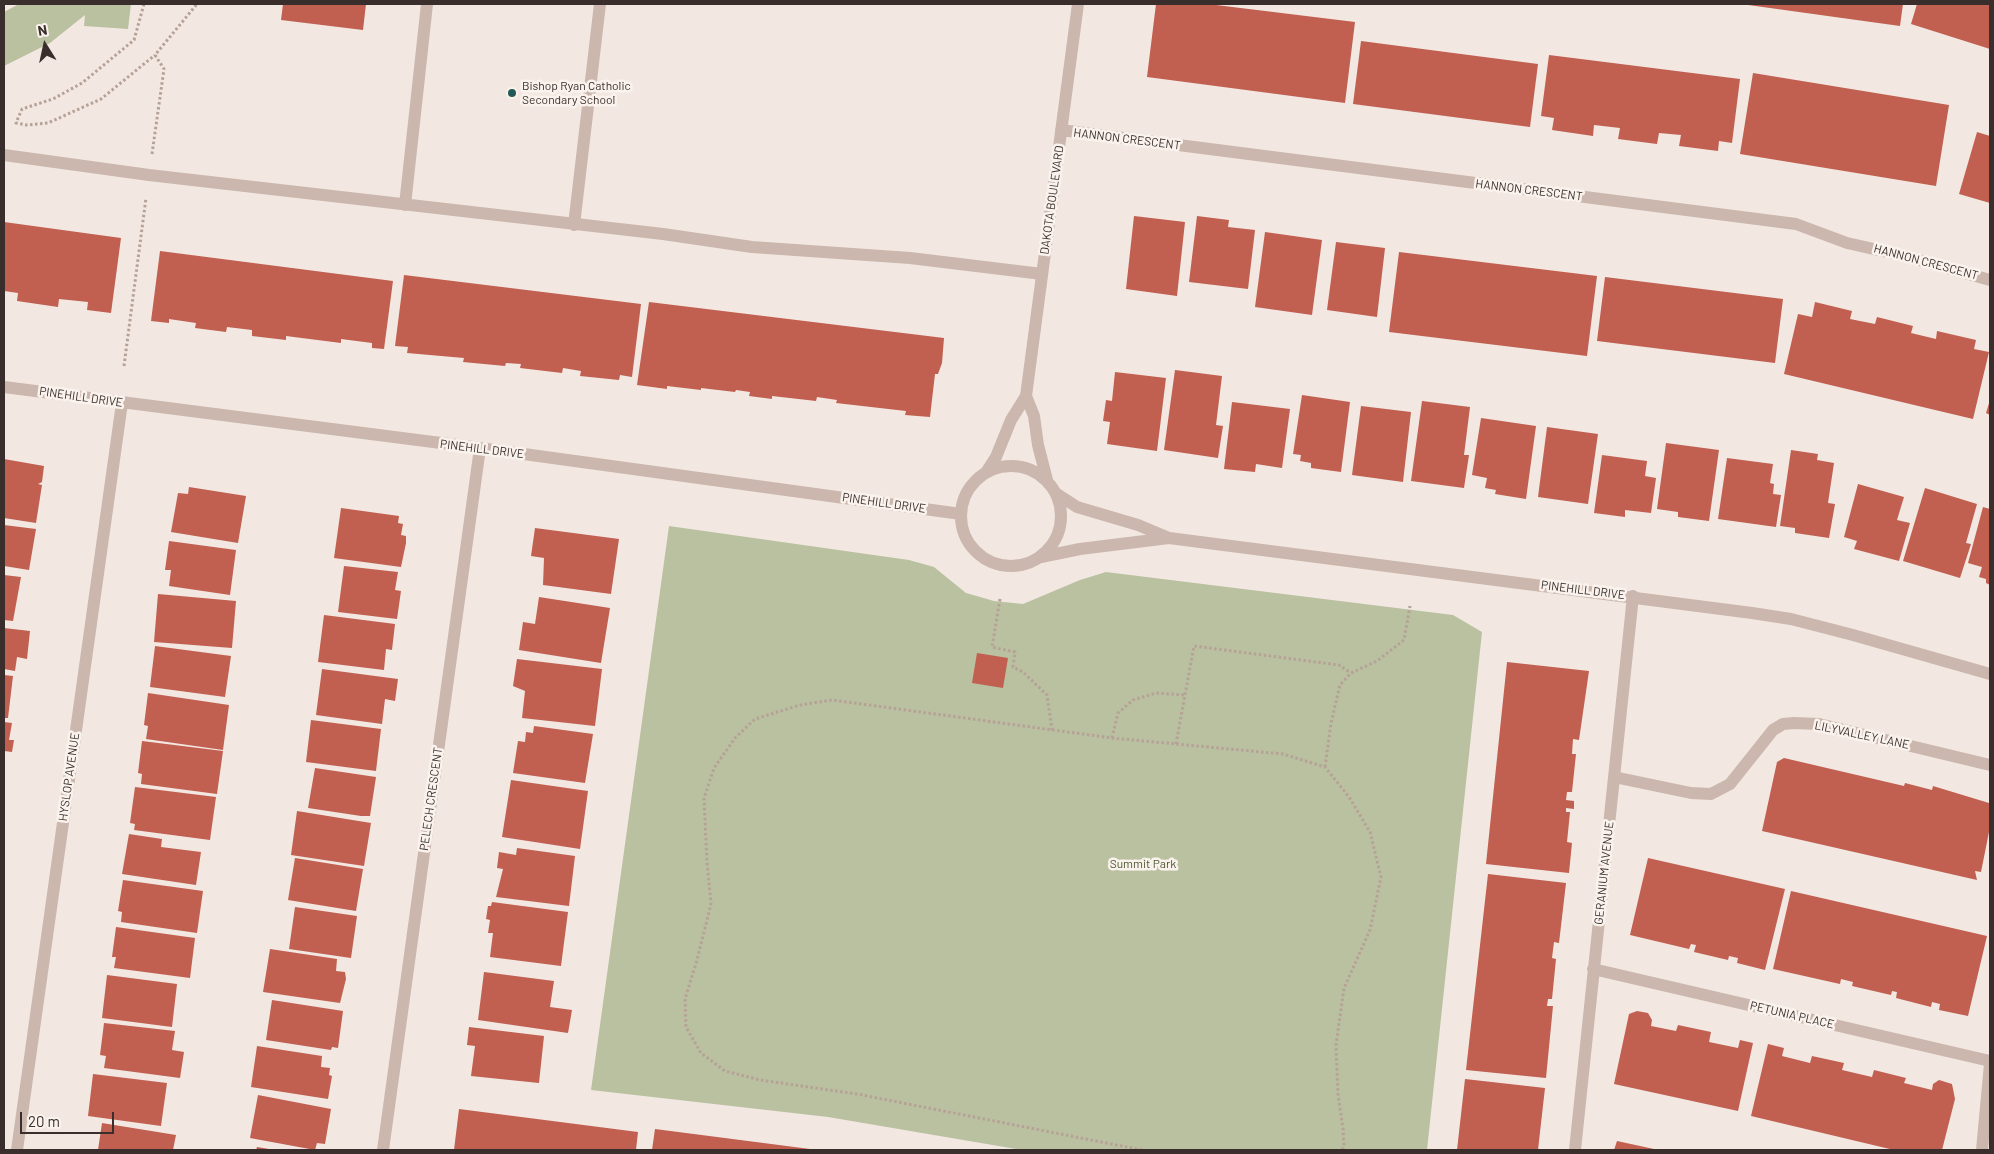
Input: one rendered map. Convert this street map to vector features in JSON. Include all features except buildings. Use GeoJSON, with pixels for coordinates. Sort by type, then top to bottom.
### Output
{"type":"FeatureCollection","features":[{"type":"Feature","properties":{"kind":"street"},"geometry":{"type":"LineString","coordinates":[[405,205],[427,4]]}},
{"type":"Feature","properties":{"kind":"street"},"geometry":{"type":"LineString","coordinates":[[574,225],[600,4]]}},
{"type":"Feature","properties":{"kind":"street","name":"DAKOTA BOULEVARD"},"geometry":{"type":"LineString","coordinates":[[987,471],[996,457],[1011,420],[1026,396],[1078,4]]}},
{"type":"Feature","properties":{"kind":"street","name":"HANNON CRESCENT"},"geometry":{"type":"LineString","coordinates":[[1061,130],[1796,224],[1847,243],[1905,256],[1990,280]]}},
{"type":"Feature","properties":{"kind":"street"},"geometry":{"type":"LineString","coordinates":[[4,155],[158,176],[752,246],[910,258],[1042,274]]}},
{"type":"Feature","properties":{"kind":"street","name":"PINEHILL DRIVE"},"geometry":{"type":"LineString","coordinates":[[4,387],[480,448],[961,514]]}},
{"type":"Feature","properties":{"kind":"street","name":"DAKOTA BOULEVARD"},"geometry":{"type":"LineString","coordinates":[[1026,396],[1034,416],[1038,445],[1047,480]]}},
{"type":"Feature","properties":{"kind":"street","name":"HYSLOP AVENUE"},"geometry":{"type":"LineString","coordinates":[[17,1150],[122,403]]}},
{"type":"Feature","properties":{"kind":"street","name":"PELECH CRESCENT"},"geometry":{"type":"LineString","coordinates":[[383,1150],[480,448]]}},
{"type":"Feature","properties":{"kind":"street"},"geometry":{"type":"LineString","coordinates":[[1003,466],[1018,466],[1034,470],[1047,480],[1057,494],[1062,521],[1051,547],[1040,557],[1026,564],[1010,566],[995,563],[980,556],[969,544],[963,530],[961,514],[963,501],[968,489],[987,471],[1003,466]]}},
{"type":"Feature","properties":{"kind":"street","name":"PINEHILL DRIVE"},"geometry":{"type":"LineString","coordinates":[[1057,494],[1077,507],[1138,525],[1169,538]]}},
{"type":"Feature","properties":{"kind":"street","name":"PINEHILL DRIVE"},"geometry":{"type":"LineString","coordinates":[[1040,557],[1088,548],[1169,538],[1633,596],[1791,619],[1990,674]]}},
{"type":"Feature","properties":{"kind":"street","name":"GERANIUM AVENUE"},"geometry":{"type":"LineString","coordinates":[[1575,1150],[1633,596]]}},
{"type":"Feature","properties":{"kind":"street","name":"LILYVALLEY LANE"},"geometry":{"type":"LineString","coordinates":[[1614,777],[1691,793],[1711,794],[1730,784],[1773,730],[1783,724],[1794,723],[1819,724],[1990,765]]}},
{"type":"Feature","properties":{"kind":"street","name":"PETUNIA PLACE"},"geometry":{"type":"LineString","coordinates":[[1593,969],[1990,1063]]}},
{"type":"Feature","properties":{"kind":"street"},"geometry":{"type":"LineString","coordinates":[[1982,1150],[1990,1063]]}},
{"type":"Feature","properties":{"kind":"path"},"geometry":{"type":"LineString","coordinates":[[144,4],[134,40],[82,84],[53,99],[22,109],[16,123],[26,125],[48,123],[101,99],[155,55]]}},
{"type":"Feature","properties":{"kind":"path"},"geometry":{"type":"LineString","coordinates":[[1000,599],[992,647],[1015,652],[1013,667],[1023,672],[1047,695],[1052,730]]}},
{"type":"Feature","properties":{"kind":"path"},"geometry":{"type":"LineString","coordinates":[[1325,767],[1331,722],[1340,685],[1351,673],[1377,661],[1404,640],[1410,606]]}},
{"type":"Feature","properties":{"kind":"path"},"geometry":{"type":"LineString","coordinates":[[1176,744],[1194,646],[1339,665],[1351,673]]}},
{"type":"Feature","properties":{"kind":"path"},"geometry":{"type":"LineString","coordinates":[[1112,738],[1118,713],[1133,700],[1156,694],[1184,695]]}},
{"type":"Feature","properties":{"kind":"path"},"geometry":{"type":"LineString","coordinates":[[1142,1150],[857,1094],[760,1080],[725,1071],[701,1053],[686,1027],[685,999],[711,904],[704,798],[714,768],[735,738],[755,719],[800,705],[832,700],[1112,738],[1283,754],[1325,767],[1349,797],[1370,832],[1380,877],[1370,930],[1344,988],[1336,1045],[1338,1094],[1343,1129],[1344,1147],[1342,1150]]}},
{"type":"Feature","properties":{"kind":"green space"},"geometry":{"type":"Polygon","coordinates":[[[19,4],[131,4],[128,29],[84,26],[85,15],[50,43],[4,66],[4,12],[19,4]]]}},
{"type":"Feature","properties":{"kind":"green space","name":"Summit Park"},"geometry":{"type":"Polygon","coordinates":[[[669,526],[909,560],[934,567],[966,593],[994,601],[1023,604],[1080,580],[1106,572],[1453,615],[1482,632],[1427,1150],[1022,1150],[828,1117],[591,1090],[669,526]]]}},
{"type":"Feature","properties":{"kind":"place","name":"Bishop Ryan Catholic Secondary School"},"geometry":{"type":"Point","coordinates":[512,93]}}]}
